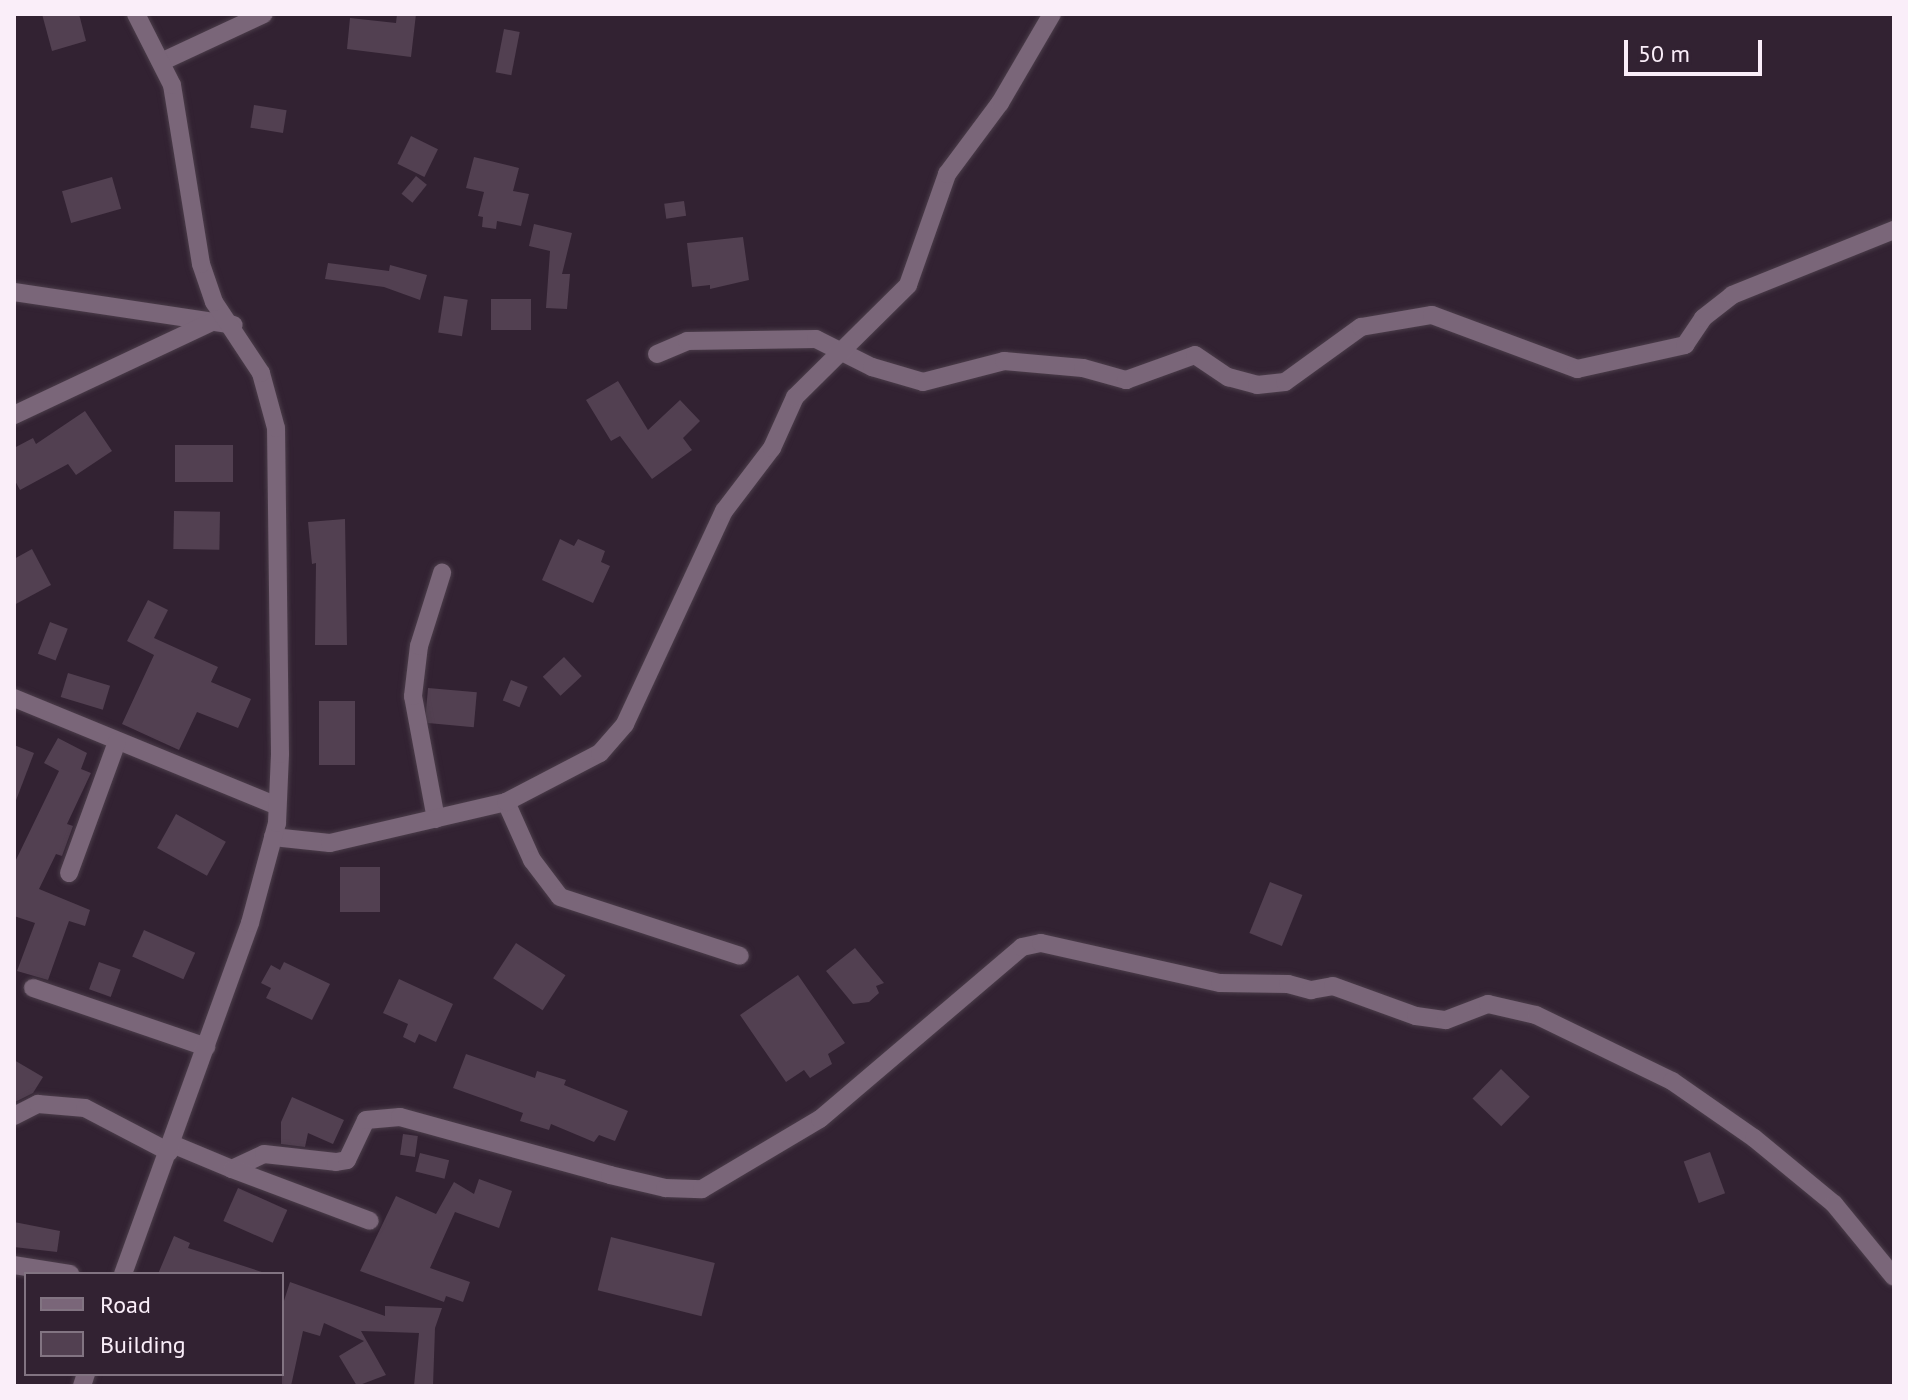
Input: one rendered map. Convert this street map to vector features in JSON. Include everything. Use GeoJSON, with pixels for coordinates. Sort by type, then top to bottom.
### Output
{"type":"FeatureCollection","features":[{"type":"Feature","properties":{"kind":"street"},"geometry":{"type":"LineString","coordinates":[[124,1272],[250,923],[273,837],[277,806],[276,428],[261,373],[234,325],[214,302],[201,264],[172,85],[163,61],[136,14]]}},
{"type":"Feature","properties":{"kind":"street"},"geometry":{"type":"LineString","coordinates":[[163,61],[264,14]]}},
{"type":"Feature","properties":{"kind":"street"},"geometry":{"type":"LineString","coordinates":[[273,837],[330,843],[506,802],[568,774],[600,753],[625,724],[724,511],[772,448],[795,397],[908,285],[947,174],[1000,103],[1052,14]]}},
{"type":"Feature","properties":{"kind":"street"},"geometry":{"type":"LineString","coordinates":[[657,354],[687,341],[766,336],[816,339],[841,352],[923,382],[1004,361],[1083,368],[1126,380],[1195,355],[1228,377],[1257,385],[1285,382],[1361,327],[1432,315],[1577,369],[1685,345],[1703,318],[1732,295],[1894,230]]}},
{"type":"Feature","properties":{"kind":"street"},"geometry":{"type":"LineString","coordinates":[[14,292],[234,325]]}},
{"type":"Feature","properties":{"kind":"street"},"geometry":{"type":"LineString","coordinates":[[14,415],[212,322]]}},
{"type":"Feature","properties":{"kind":"street"},"geometry":{"type":"LineString","coordinates":[[436,819],[413,696],[419,646],[442,573]]}},
{"type":"Feature","properties":{"kind":"street"},"geometry":{"type":"LineString","coordinates":[[14,698],[277,806]]}},
{"type":"Feature","properties":{"kind":"street"},"geometry":{"type":"LineString","coordinates":[[69,873],[117,742]]}},
{"type":"Feature","properties":{"kind":"street"},"geometry":{"type":"LineString","coordinates":[[506,802],[532,860],[560,897],[740,956]]}},
{"type":"Feature","properties":{"kind":"street"},"geometry":{"type":"LineString","coordinates":[[232,1169],[264,1154],[347,1160],[366,1120],[382,1116],[665,1188],[702,1189],[820,1119],[1022,947],[1041,943],[1220,983],[1288,984],[1311,990],[1333,986],[1416,1016],[1446,1020],[1488,1004],[1536,1015],[1672,1081],[1754,1138],[1834,1204],[1894,1277]]}},
{"type":"Feature","properties":{"kind":"street"},"geometry":{"type":"LineString","coordinates":[[33,988],[206,1047]]}},
{"type":"Feature","properties":{"kind":"street"},"geometry":{"type":"LineString","coordinates":[[14,1116],[38,1104],[85,1108],[170,1148],[370,1221]]}},
{"type":"Feature","properties":{"kind":"street"},"geometry":{"type":"LineString","coordinates":[[14,1265],[58,1272]]}},
{"type":"Feature","properties":{"kind":"building"},"geometry":{"type":"Polygon","coordinates":[[[42,14],[79,14],[86,41],[52,51],[42,14]]]}},
{"type":"Feature","properties":{"kind":"building"},"geometry":{"type":"Polygon","coordinates":[[[397,14],[416,14],[411,57],[347,49],[350,18],[396,23],[397,14]]]}},
{"type":"Feature","properties":{"kind":"building"},"geometry":{"type":"Polygon","coordinates":[[[504,29],[520,32],[511,75],[496,72],[504,29]]]}},
{"type":"Feature","properties":{"kind":"building"},"geometry":{"type":"Polygon","coordinates":[[[254,105],[287,110],[283,133],[250,128],[254,105]]]}},
{"type":"Feature","properties":{"kind":"building"},"geometry":{"type":"Polygon","coordinates":[[[411,136],[438,149],[424,177],[397,164],[411,136]]]}},
{"type":"Feature","properties":{"kind":"building"},"geometry":{"type":"Polygon","coordinates":[[[474,157],[519,168],[513,191],[529,194],[521,226],[497,221],[496,229],[482,227],[483,217],[478,216],[484,192],[466,188],[474,157]]]}},
{"type":"Feature","properties":{"kind":"building"},"geometry":{"type":"Polygon","coordinates":[[[416,176],[427,185],[412,203],[402,194],[416,176]]]}},
{"type":"Feature","properties":{"kind":"building"},"geometry":{"type":"Polygon","coordinates":[[[112,177],[121,209],[71,223],[62,191],[112,177]]]}},
{"type":"Feature","properties":{"kind":"building"},"geometry":{"type":"Polygon","coordinates":[[[684,201],[686,216],[666,219],[664,204],[684,201]]]}},
{"type":"Feature","properties":{"kind":"building"},"geometry":{"type":"Polygon","coordinates":[[[534,224],[572,233],[562,274],[570,274],[567,309],[546,308],[550,251],[529,246],[534,224]]]}},
{"type":"Feature","properties":{"kind":"building"},"geometry":{"type":"Polygon","coordinates":[[[743,237],[749,280],[710,289],[710,285],[692,287],[687,243],[743,237]]]}},
{"type":"Feature","properties":{"kind":"building"},"geometry":{"type":"Polygon","coordinates":[[[328,263],[389,271],[390,265],[427,275],[420,300],[384,287],[325,279],[328,263]]]}},
{"type":"Feature","properties":{"kind":"building"},"geometry":{"type":"Polygon","coordinates":[[[444,296],[468,300],[462,336],[438,333],[444,296]]]}},
{"type":"Feature","properties":{"kind":"building"},"geometry":{"type":"Polygon","coordinates":[[[491,299],[531,299],[531,330],[491,330],[491,299]]]}},
{"type":"Feature","properties":{"kind":"building"},"geometry":{"type":"Polygon","coordinates":[[[618,381],[648,430],[680,400],[700,421],[683,438],[692,450],[652,479],[620,436],[611,441],[586,400],[618,381]]]}},
{"type":"Feature","properties":{"kind":"building"},"geometry":{"type":"Polygon","coordinates":[[[85,411],[112,451],[76,475],[68,464],[20,490],[14,479],[14,448],[33,438],[36,444],[85,411]]]}},
{"type":"Feature","properties":{"kind":"building"},"geometry":{"type":"Polygon","coordinates":[[[175,445],[233,445],[233,482],[175,482],[175,445]]]}},
{"type":"Feature","properties":{"kind":"building"},"geometry":{"type":"Polygon","coordinates":[[[174,511],[220,512],[219,550],[173,549],[174,511]]]}},
{"type":"Feature","properties":{"kind":"building"},"geometry":{"type":"Polygon","coordinates":[[[345,519],[347,645],[315,645],[316,563],[312,564],[308,522],[345,519]]]}},
{"type":"Feature","properties":{"kind":"building"},"geometry":{"type":"Polygon","coordinates":[[[560,539],[574,546],[578,539],[605,551],[601,562],[610,566],[593,603],[542,580],[560,539]]]}},
{"type":"Feature","properties":{"kind":"building"},"geometry":{"type":"Polygon","coordinates":[[[32,549],[51,585],[14,605],[14,559],[32,549]]]}},
{"type":"Feature","properties":{"kind":"building"},"geometry":{"type":"Polygon","coordinates":[[[148,600],[168,610],[154,638],[218,667],[211,682],[251,699],[238,728],[197,712],[179,750],[122,724],[154,655],[127,641],[148,600]]]}},
{"type":"Feature","properties":{"kind":"building"},"geometry":{"type":"Polygon","coordinates":[[[50,622],[68,629],[56,661],[38,654],[50,622]]]}},
{"type":"Feature","properties":{"kind":"building"},"geometry":{"type":"Polygon","coordinates":[[[564,657],[582,676],[561,696],[543,677],[564,657]]]}},
{"type":"Feature","properties":{"kind":"building"},"geometry":{"type":"Polygon","coordinates":[[[68,673],[110,686],[103,710],[61,697],[68,673]]]}},
{"type":"Feature","properties":{"kind":"building"},"geometry":{"type":"Polygon","coordinates":[[[511,680],[528,687],[519,707],[503,700],[511,680]]]}},
{"type":"Feature","properties":{"kind":"building"},"geometry":{"type":"Polygon","coordinates":[[[428,688],[477,692],[474,727],[425,723],[428,688]]]}},
{"type":"Feature","properties":{"kind":"building"},"geometry":{"type":"Polygon","coordinates":[[[319,701],[355,701],[355,765],[319,765],[319,701]]]}},
{"type":"Feature","properties":{"kind":"building"},"geometry":{"type":"Polygon","coordinates":[[[58,738],[87,753],[81,769],[91,773],[67,824],[73,826],[62,856],[56,854],[39,889],[90,910],[85,926],[69,921],[48,980],[17,971],[35,923],[14,916],[14,864],[59,771],[44,763],[58,738]]]}},
{"type":"Feature","properties":{"kind":"building"},"geometry":{"type":"Polygon","coordinates":[[[14,745],[34,753],[15,803],[14,803],[14,745]]]}},
{"type":"Feature","properties":{"kind":"building"},"geometry":{"type":"Polygon","coordinates":[[[176,814],[226,842],[207,876],[157,848],[176,814]]]}},
{"type":"Feature","properties":{"kind":"building"},"geometry":{"type":"Polygon","coordinates":[[[340,867],[380,867],[380,912],[340,912],[340,867]]]}},
{"type":"Feature","properties":{"kind":"building"},"geometry":{"type":"Polygon","coordinates":[[[1270,882],[1302,895],[1282,946],[1249,933],[1270,882]]]}},
{"type":"Feature","properties":{"kind":"building"},"geometry":{"type":"Polygon","coordinates":[[[144,930],[195,953],[183,979],[132,956],[144,930]]]}},
{"type":"Feature","properties":{"kind":"building"},"geometry":{"type":"Polygon","coordinates":[[[516,943],[565,975],[543,1010],[493,978],[516,943]]]}},
{"type":"Feature","properties":{"kind":"building"},"geometry":{"type":"Polygon","coordinates":[[[855,948],[884,983],[876,986],[879,993],[869,1002],[853,1004],[826,971],[855,948]]]}},
{"type":"Feature","properties":{"kind":"building"},"geometry":{"type":"Polygon","coordinates":[[[99,962],[121,970],[111,997],[89,989],[99,962]]]}},
{"type":"Feature","properties":{"kind":"building"},"geometry":{"type":"Polygon","coordinates":[[[284,962],[330,984],[312,1020],[266,998],[271,988],[261,983],[271,965],[280,970],[284,962]]]}},
{"type":"Feature","properties":{"kind":"building"},"geometry":{"type":"Polygon","coordinates":[[[798,975],[845,1043],[828,1054],[832,1064],[810,1078],[804,1070],[786,1082],[740,1015],[798,975]]]}},
{"type":"Feature","properties":{"kind":"building"},"geometry":{"type":"Polygon","coordinates":[[[399,979],[453,1004],[436,1042],[419,1034],[415,1043],[403,1037],[408,1024],[383,1013],[399,979]]]}},
{"type":"Feature","properties":{"kind":"building"},"geometry":{"type":"Polygon","coordinates":[[[466,1054],[535,1078],[537,1071],[566,1080],[564,1085],[628,1111],[615,1141],[599,1135],[594,1142],[551,1124],[549,1130],[520,1121],[523,1113],[453,1088],[466,1054]]]}},
{"type":"Feature","properties":{"kind":"building"},"geometry":{"type":"Polygon","coordinates":[[[14,1060],[43,1077],[33,1093],[15,1102],[14,1060]]]}},
{"type":"Feature","properties":{"kind":"building"},"geometry":{"type":"Polygon","coordinates":[[[1501,1069],[1530,1097],[1501,1126],[1473,1098],[1501,1069]]]}},
{"type":"Feature","properties":{"kind":"building"},"geometry":{"type":"Polygon","coordinates":[[[292,1097],[344,1120],[333,1144],[308,1133],[305,1147],[281,1144],[281,1122],[292,1097]]]}},
{"type":"Feature","properties":{"kind":"building"},"geometry":{"type":"Polygon","coordinates":[[[403,1134],[418,1136],[415,1157],[400,1155],[403,1134]]]}},
{"type":"Feature","properties":{"kind":"building"},"geometry":{"type":"Polygon","coordinates":[[[1710,1152],[1725,1193],[1699,1203],[1684,1162],[1710,1152]]]}},
{"type":"Feature","properties":{"kind":"building"},"geometry":{"type":"Polygon","coordinates":[[[420,1153],[449,1160],[445,1179],[415,1171],[420,1153]]]}},
{"type":"Feature","properties":{"kind":"building"},"geometry":{"type":"Polygon","coordinates":[[[479,1179],[512,1191],[499,1228],[455,1212],[430,1268],[470,1282],[463,1302],[446,1296],[444,1302],[360,1271],[396,1196],[436,1214],[454,1182],[474,1194],[479,1179]]]}},
{"type":"Feature","properties":{"kind":"building"},"geometry":{"type":"Polygon","coordinates":[[[238,1188],[287,1210],[273,1243],[223,1221],[238,1188]]]}},
{"type":"Feature","properties":{"kind":"building"},"geometry":{"type":"Polygon","coordinates":[[[14,1222],[60,1231],[57,1252],[14,1247],[14,1222]]]}},
{"type":"Feature","properties":{"kind":"building"},"geometry":{"type":"Polygon","coordinates":[[[174,1236],[190,1243],[188,1248],[262,1272],[159,1272],[174,1236]]]}},
{"type":"Feature","properties":{"kind":"building"},"geometry":{"type":"Polygon","coordinates":[[[611,1237],[715,1263],[702,1316],[598,1290],[611,1237]]]}},
{"type":"Feature","properties":{"kind":"building"},"geometry":{"type":"Polygon","coordinates":[[[290,1282],[385,1316],[385,1306],[442,1308],[435,1328],[433,1386],[414,1386],[419,1333],[361,1331],[386,1375],[357,1386],[339,1356],[364,1341],[324,1323],[320,1336],[303,1331],[291,1386],[282,1386],[284,1301],[290,1282]]]}}]}
